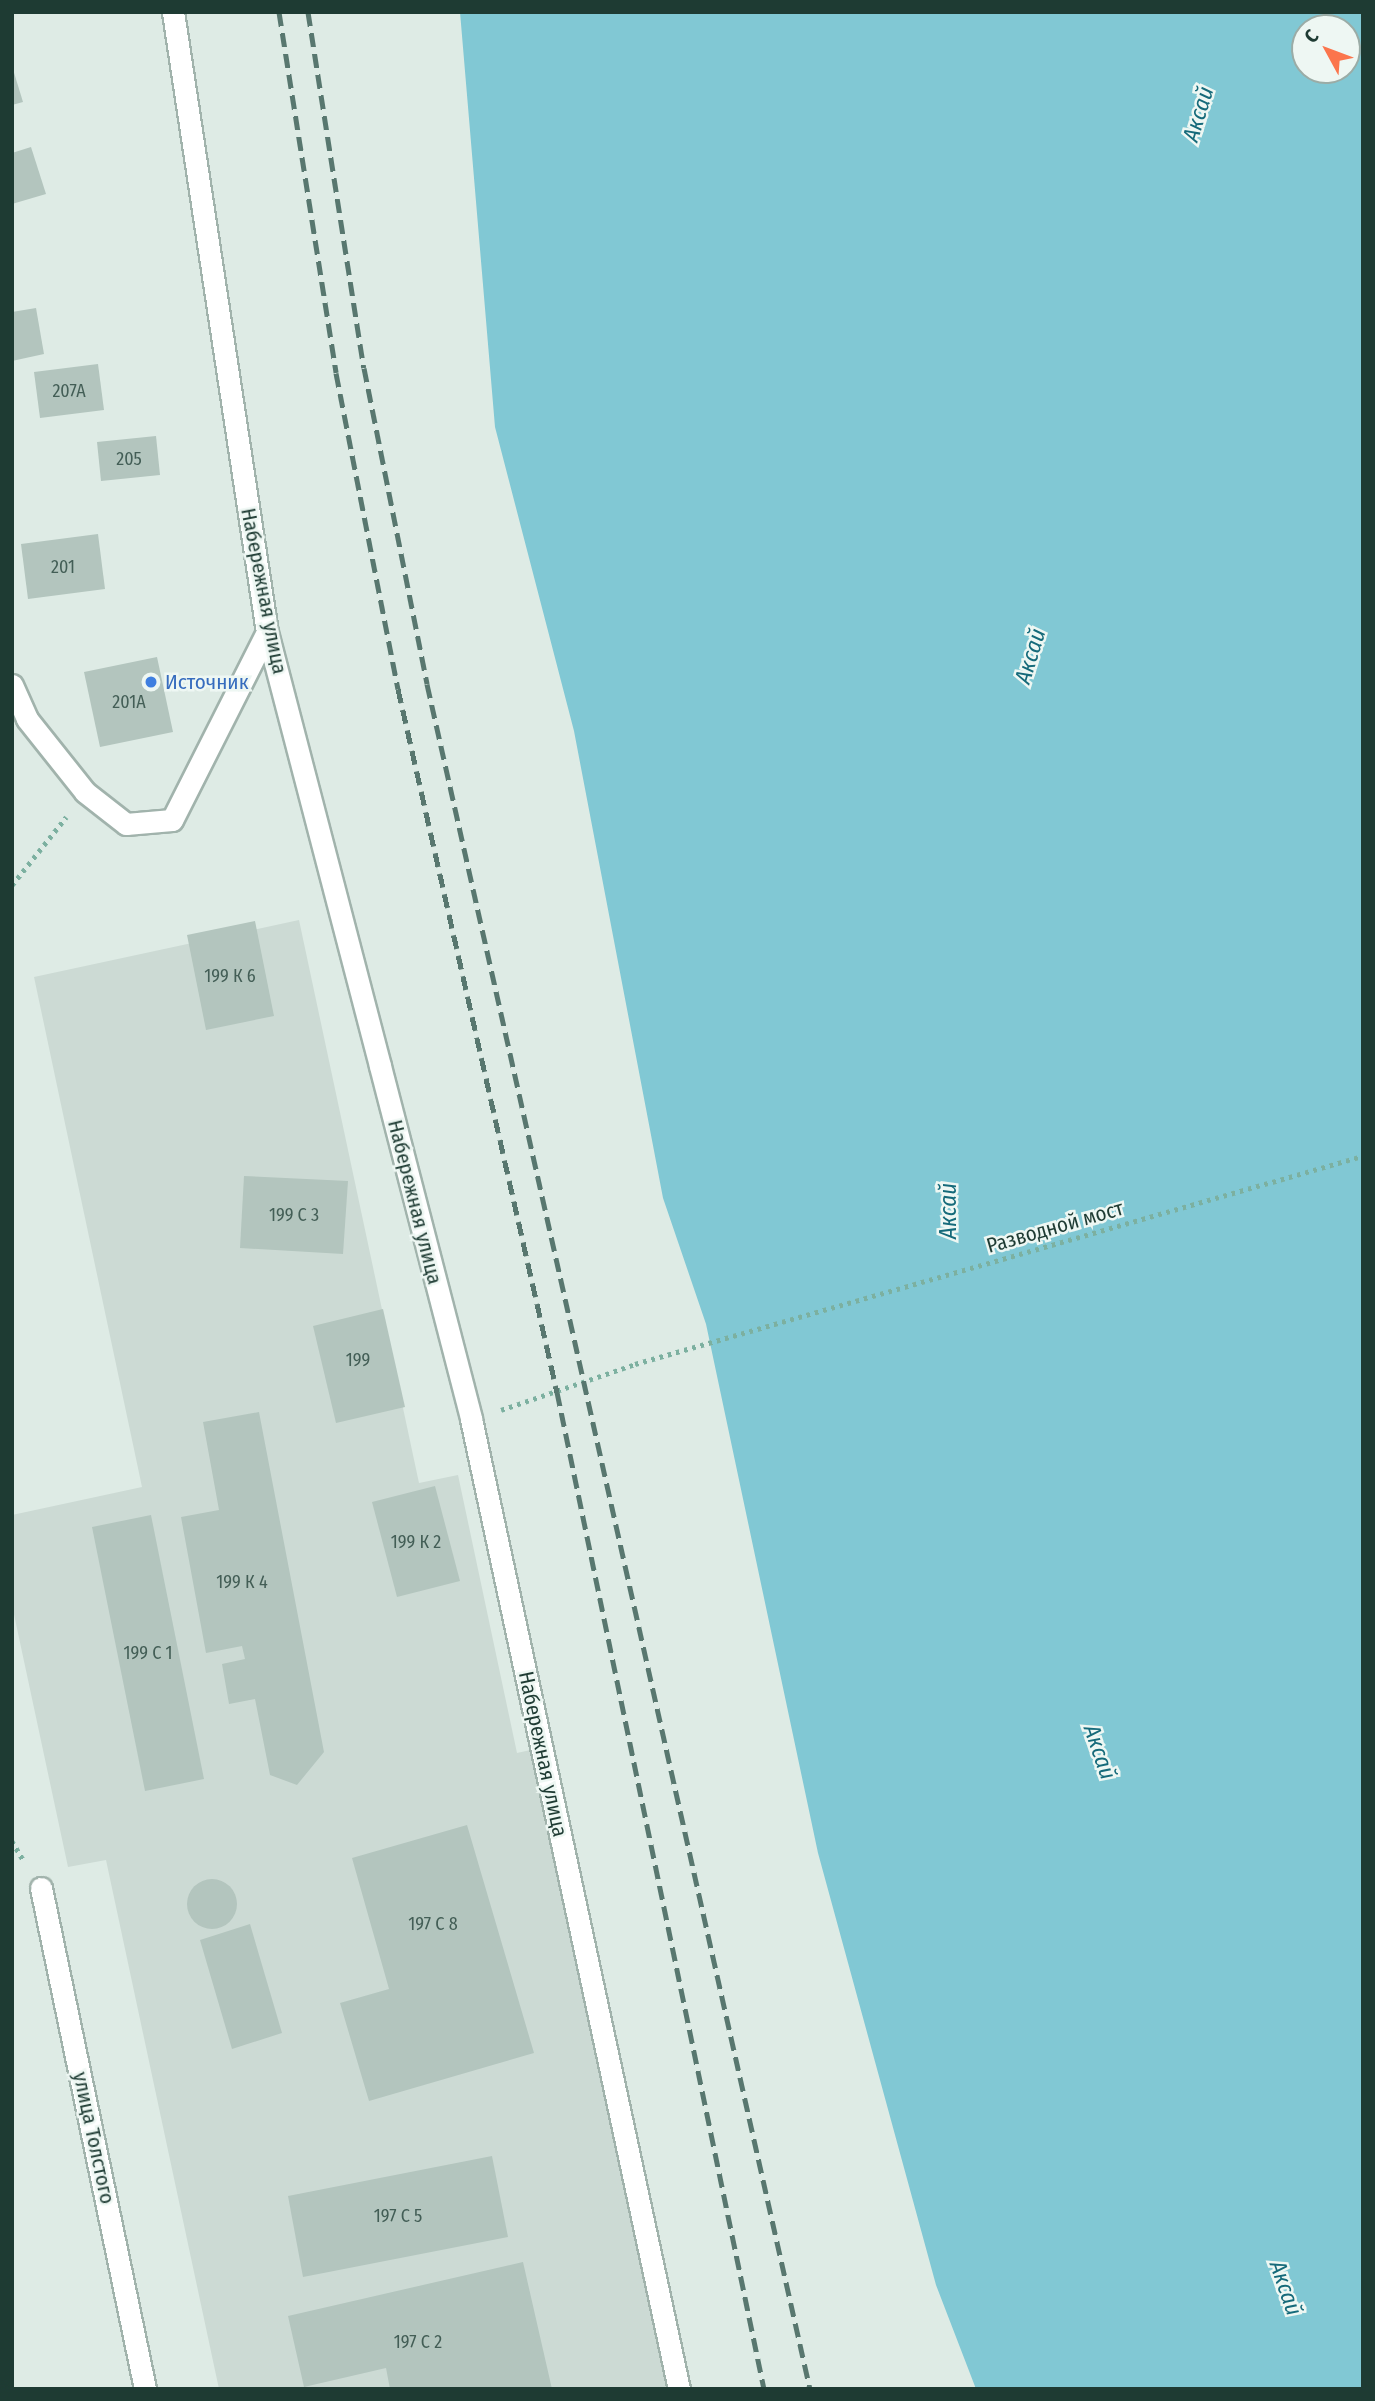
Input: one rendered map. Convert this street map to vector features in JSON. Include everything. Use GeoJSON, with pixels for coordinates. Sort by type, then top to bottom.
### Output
{"type":"FeatureCollection","features":[{"type":"Feature","properties":{"kind":"street","name":"Набережная улица"},"geometry":{"type":"LineString","coordinates":[[173,12],[267,632],[471,1419],[679,2389]]}},
{"type":"Feature","properties":{"kind":"street"},"geometry":{"type":"LineString","coordinates":[[12,685],[27,719],[85,792],[126,824],[172,820],[267,632]]}},
{"type":"Feature","properties":{"kind":"street","name":"улица Толстого"},"geometry":{"type":"LineString","coordinates":[[41,1888],[145,2389]]}},
{"type":"Feature","properties":{"kind":"path"},"geometry":{"type":"LineString","coordinates":[[12,885],[85,792]]}},
{"type":"Feature","properties":{"kind":"path","name":"Разводной мост"},"geometry":{"type":"LineString","coordinates":[[471,1419],[635,1364],[1363,1156]]}},
{"type":"Feature","properties":{"kind":"shaded area"},"geometry":{"type":"Polygon","coordinates":[[[299,920],[419,1483],[458,1475],[517,1753],[535,1749],[670,2389],[219,2389],[106,1860],[68,1867],[12,1605],[12,1515],[142,1487],[34,977],[299,920]]]}},
{"type":"Feature","properties":{"kind":"water","name":"Аксай"},"geometry":{"type":"Polygon","coordinates":[[[460,12],[1363,12],[1363,2389],[976,2389],[936,2285],[818,1853],[706,1324],[663,1198],[574,731],[495,427],[460,12]]]}},
{"type":"Feature","properties":{"kind":"building"},"geometry":{"type":"Polygon","coordinates":[[[12,66],[23,102],[12,105],[12,66]]]}},
{"type":"Feature","properties":{"kind":"building"},"geometry":{"type":"Polygon","coordinates":[[[31,147],[46,194],[12,204],[12,153],[31,147]]]}},
{"type":"Feature","properties":{"kind":"building"},"geometry":{"type":"Polygon","coordinates":[[[36,308],[44,354],[12,361],[12,312],[36,308]]]}},
{"type":"Feature","properties":{"kind":"building"},"geometry":{"type":"Polygon","coordinates":[[[98,364],[104,410],[40,418],[34,372],[98,364]]]}},
{"type":"Feature","properties":{"kind":"building"},"geometry":{"type":"Polygon","coordinates":[[[156,436],[160,475],[101,481],[97,442],[156,436]]]}},
{"type":"Feature","properties":{"kind":"building"},"geometry":{"type":"Polygon","coordinates":[[[98,534],[105,589],[28,599],[21,544],[98,534]]]}},
{"type":"Feature","properties":{"kind":"building"},"geometry":{"type":"Polygon","coordinates":[[[157,657],[173,732],[100,747],[84,672],[157,657]]]}},
{"type":"Feature","properties":{"kind":"building"},"geometry":{"type":"Polygon","coordinates":[[[255,921],[274,1016],[206,1030],[187,935],[255,921]]]}},
{"type":"Feature","properties":{"kind":"building"},"geometry":{"type":"Polygon","coordinates":[[[244,1176],[348,1181],[343,1254],[240,1248],[244,1176]]]}},
{"type":"Feature","properties":{"kind":"building"},"geometry":{"type":"Polygon","coordinates":[[[383,1309],[405,1407],[336,1423],[313,1326],[383,1309]]]}},
{"type":"Feature","properties":{"kind":"building"},"geometry":{"type":"Polygon","coordinates":[[[259,1412],[324,1752],[297,1785],[270,1775],[255,1699],[229,1704],[222,1664],[245,1659],[242,1646],[206,1653],[181,1517],[219,1510],[203,1422],[259,1412]]]}},
{"type":"Feature","properties":{"kind":"building"},"geometry":{"type":"Polygon","coordinates":[[[435,1486],[460,1581],[397,1597],[372,1502],[435,1486]]]}},
{"type":"Feature","properties":{"kind":"building"},"geometry":{"type":"Polygon","coordinates":[[[151,1515],[204,1779],[145,1791],[92,1527],[151,1515]]]}},
{"type":"Feature","properties":{"kind":"building"},"geometry":{"type":"Polygon","coordinates":[[[467,1825],[534,2053],[369,2101],[340,2003],[389,1989],[352,1858],[467,1825]]]}},
{"type":"Feature","properties":{"kind":"building"},"geometry":{"type":"Polygon","coordinates":[[[212,1879],[229,1887],[237,1904],[229,1921],[212,1929],[195,1921],[187,1904],[195,1887],[212,1879]]]}},
{"type":"Feature","properties":{"kind":"building"},"geometry":{"type":"Polygon","coordinates":[[[250,1924],[282,2033],[232,2049],[200,1940],[250,1924]]]}},
{"type":"Feature","properties":{"kind":"building"},"geometry":{"type":"Polygon","coordinates":[[[492,2156],[508,2237],[303,2277],[288,2196],[492,2156]]]}},
{"type":"Feature","properties":{"kind":"building"},"geometry":{"type":"Polygon","coordinates":[[[523,2262],[552,2389],[390,2389],[386,2368],[304,2387],[288,2316],[523,2262]]]}},
{"type":"Feature","properties":{"kind":"railway"},"geometry":{"type":"LineString","coordinates":[[279,12],[336,373],[398,689],[557,1392],[764,2389]]}},
{"type":"Feature","properties":{"kind":"railway"},"geometry":{"type":"LineString","coordinates":[[308,12],[364,368],[427,684],[810,2389]]}},
{"type":"Feature","properties":{"kind":"place","name":"Источник"},"geometry":{"type":"Point","coordinates":[151,682]}}]}
